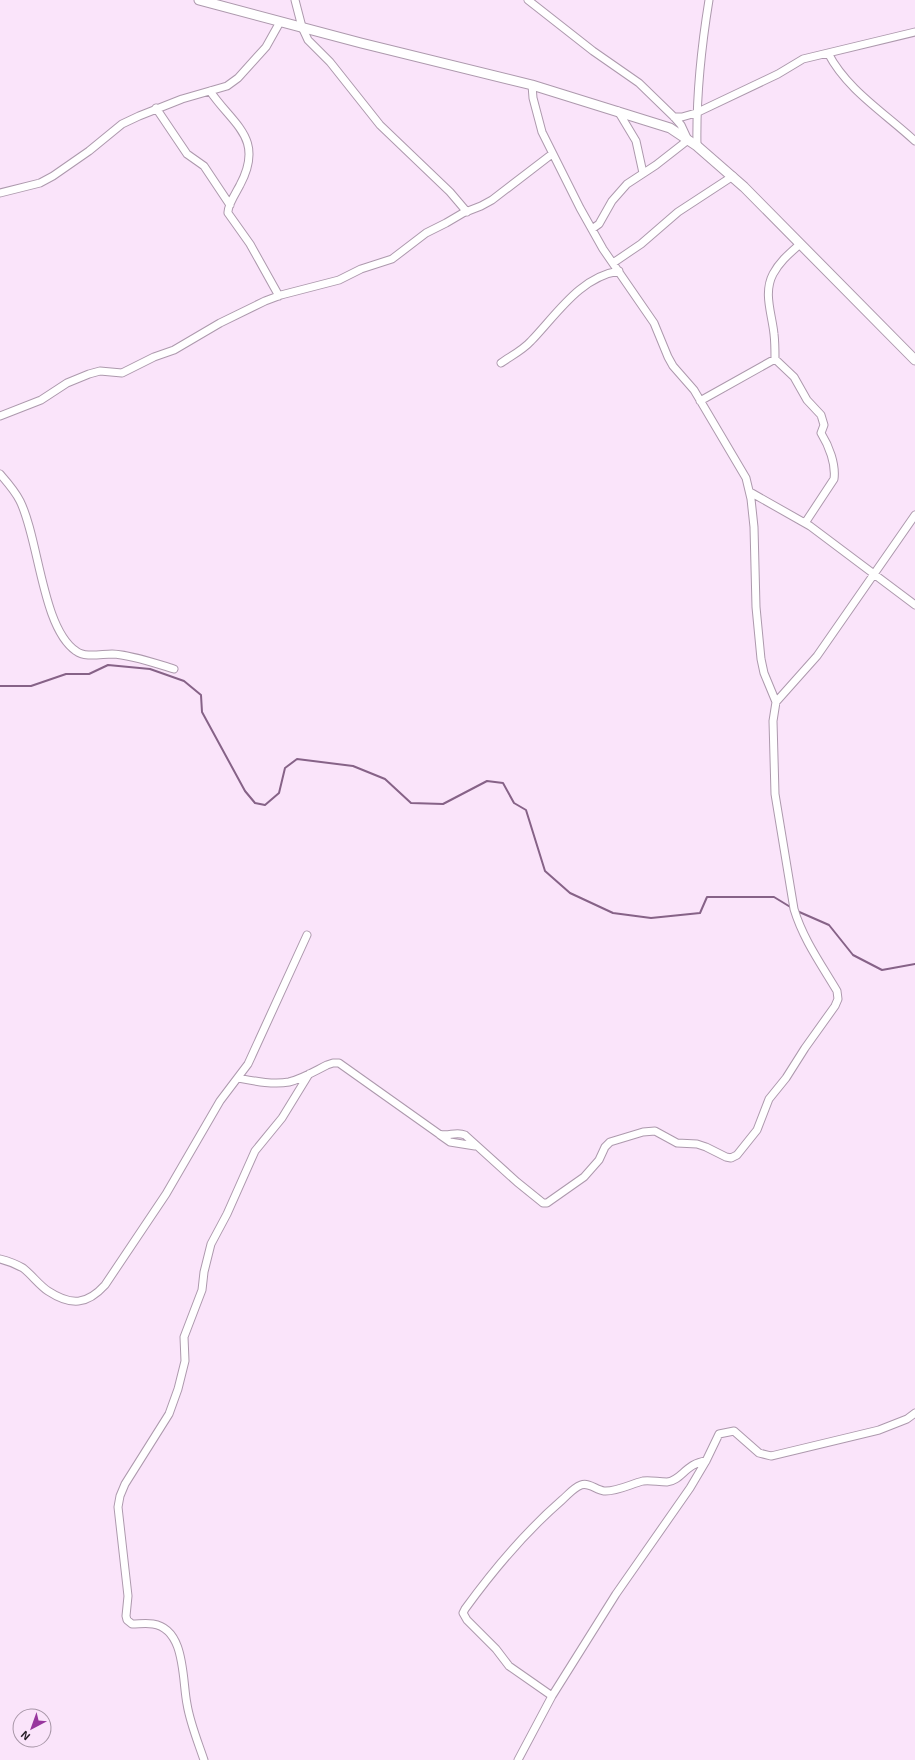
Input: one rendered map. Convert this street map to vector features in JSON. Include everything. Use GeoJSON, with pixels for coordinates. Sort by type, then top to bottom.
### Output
{"type":"FeatureCollection","features":[{"type":"Feature","properties":{"kind":"street"},"geometry":{"type":"LineString","coordinates":[[199,0],[361,43],[532,85],[670,128],[688,139],[732,176],[915,360]]}},
{"type":"Feature","properties":{"kind":"street"},"geometry":{"type":"LineString","coordinates":[[295,0],[302,27],[308,40],[330,62],[380,125],[450,192],[467,212]]}},
{"type":"Feature","properties":{"kind":"street"},"geometry":{"type":"LineString","coordinates":[[528,0],[593,51],[630,76],[674,116],[681,125],[688,139]]}},
{"type":"Feature","properties":{"kind":"street"},"geometry":{"type":"LineString","coordinates":[[697,146],[696,113],[701,53],[709,0]]}},
{"type":"Feature","properties":{"kind":"street"},"geometry":{"type":"LineString","coordinates":[[0,193],[40,183],[89,151],[122,124],[182,98],[227,86],[238,78],[266,47],[280,22]]}},
{"type":"Feature","properties":{"kind":"street"},"geometry":{"type":"LineString","coordinates":[[674,116],[682,117],[696,113],[778,74],[803,59],[915,32]]}},
{"type":"Feature","properties":{"kind":"street"},"geometry":{"type":"LineString","coordinates":[[828,53],[839,73],[850,85],[894,121],[915,141]]}},
{"type":"Feature","properties":{"kind":"street"},"geometry":{"type":"LineString","coordinates":[[238,1078],[278,1083],[289,1082],[327,1065],[333,1063],[339,1064],[440,1134],[461,1134],[538,1200],[547,1203],[584,1178],[598,1160],[604,1146],[610,1142],[643,1132],[655,1131],[677,1143],[697,1144],[726,1157],[731,1158],[737,1155],[757,1130],[769,1099],[786,1078],[835,1006],[838,999],[837,991],[807,941],[794,910],[775,794],[773,721],[776,702],[764,673],[761,659],[756,607],[754,527],[750,492],[746,478],[694,390],[673,366],[654,323],[592,229],[542,132],[537,115],[532,85]]}},
{"type":"Feature","properties":{"kind":"street"},"geometry":{"type":"LineString","coordinates":[[210,91],[219,104],[238,124],[247,139],[250,152],[248,165],[243,179],[227,209],[228,213],[250,244],[279,296]]}},
{"type":"Feature","properties":{"kind":"street"},"geometry":{"type":"LineString","coordinates":[[156,108],[187,154],[191,159],[204,166],[230,205]]}},
{"type":"Feature","properties":{"kind":"street"},"geometry":{"type":"LineString","coordinates":[[618,111],[636,141],[643,173]]}},
{"type":"Feature","properties":{"kind":"street"},"geometry":{"type":"LineString","coordinates":[[592,229],[599,224],[612,201],[627,184],[688,139]]}},
{"type":"Feature","properties":{"kind":"street"},"geometry":{"type":"LineString","coordinates":[[0,416],[41,400],[67,383],[100,370],[122,373],[126,372],[154,357],[174,350],[220,323],[279,296],[339,280],[392,259],[426,233],[492,200],[552,154]]}},
{"type":"Feature","properties":{"kind":"street"},"geometry":{"type":"LineString","coordinates":[[613,262],[641,244],[678,212],[732,176]]}},
{"type":"Feature","properties":{"kind":"street"},"geometry":{"type":"LineString","coordinates":[[800,244],[784,259],[773,274],[768,288],[768,307],[774,333],[775,359],[794,377],[807,400],[823,418],[824,424],[821,433],[828,444],[835,474],[834,479],[805,523]]}},
{"type":"Feature","properties":{"kind":"street"},"geometry":{"type":"LineString","coordinates":[[501,362],[530,342],[559,310],[592,280],[610,272],[619,271]]}},
{"type":"Feature","properties":{"kind":"street"},"geometry":{"type":"LineString","coordinates":[[700,401],[775,359]]}},
{"type":"Feature","properties":{"kind":"street"},"geometry":{"type":"LineString","coordinates":[[0,474],[20,501],[36,554],[52,616],[61,636],[76,652],[85,654],[121,655],[174,669]]}},
{"type":"Feature","properties":{"kind":"street"},"geometry":{"type":"LineString","coordinates":[[750,492],[805,523],[915,605]]}},
{"type":"Feature","properties":{"kind":"street"},"geometry":{"type":"LineString","coordinates":[[776,702],[817,656],[915,515]]}},
{"type":"Feature","properties":{"kind":"street"},"geometry":{"type":"LineString","coordinates":[[0,1259],[23,1269],[48,1291],[72,1301],[87,1300],[97,1294],[105,1285],[152,1217],[184,1165],[220,1101],[248,1064],[307,935]]}},
{"type":"Feature","properties":{"kind":"street"},"geometry":{"type":"LineString","coordinates":[[204,1760],[187,1705],[181,1657],[171,1634],[155,1624],[132,1624],[127,1620],[127,1577],[118,1507],[120,1496],[125,1484],[169,1414],[185,1361],[184,1337],[202,1290],[204,1272],[211,1244],[227,1214],[255,1151],[282,1118],[309,1074]]}},
{"type":"Feature","properties":{"kind":"street"},"geometry":{"type":"LineString","coordinates":[[518,1760],[552,1696],[616,1594],[690,1488],[706,1461],[719,1434],[734,1431],[759,1453],[771,1456],[879,1430],[915,1413]]}},
{"type":"Feature","properties":{"kind":"street"},"geometry":{"type":"LineString","coordinates":[[552,1696],[509,1666],[496,1649],[467,1620],[463,1613],[465,1609],[493,1571],[515,1545],[576,1488],[586,1484],[604,1491],[643,1481],[656,1480],[668,1482],[694,1464],[706,1461]]}},
{"type":"Feature","properties":{"kind":"waterway"},"geometry":{"type":"LineString","coordinates":[[0,686],[31,686],[66,674],[89,674],[108,665],[150,669],[184,681],[201,695],[202,712],[245,791],[255,803],[265,805],[279,793],[285,768],[297,759],[353,766],[385,779],[411,803],[443,804],[487,781],[503,783],[514,803],[526,810],[545,871],[570,893],[613,913],[651,918],[700,913],[707,897],[774,897],[792,908]]}},
{"type":"Feature","properties":{"kind":"waterway"},"geometry":{"type":"LineString","coordinates":[[797,911],[829,925],[853,955],[882,970],[915,964]]}}]}
